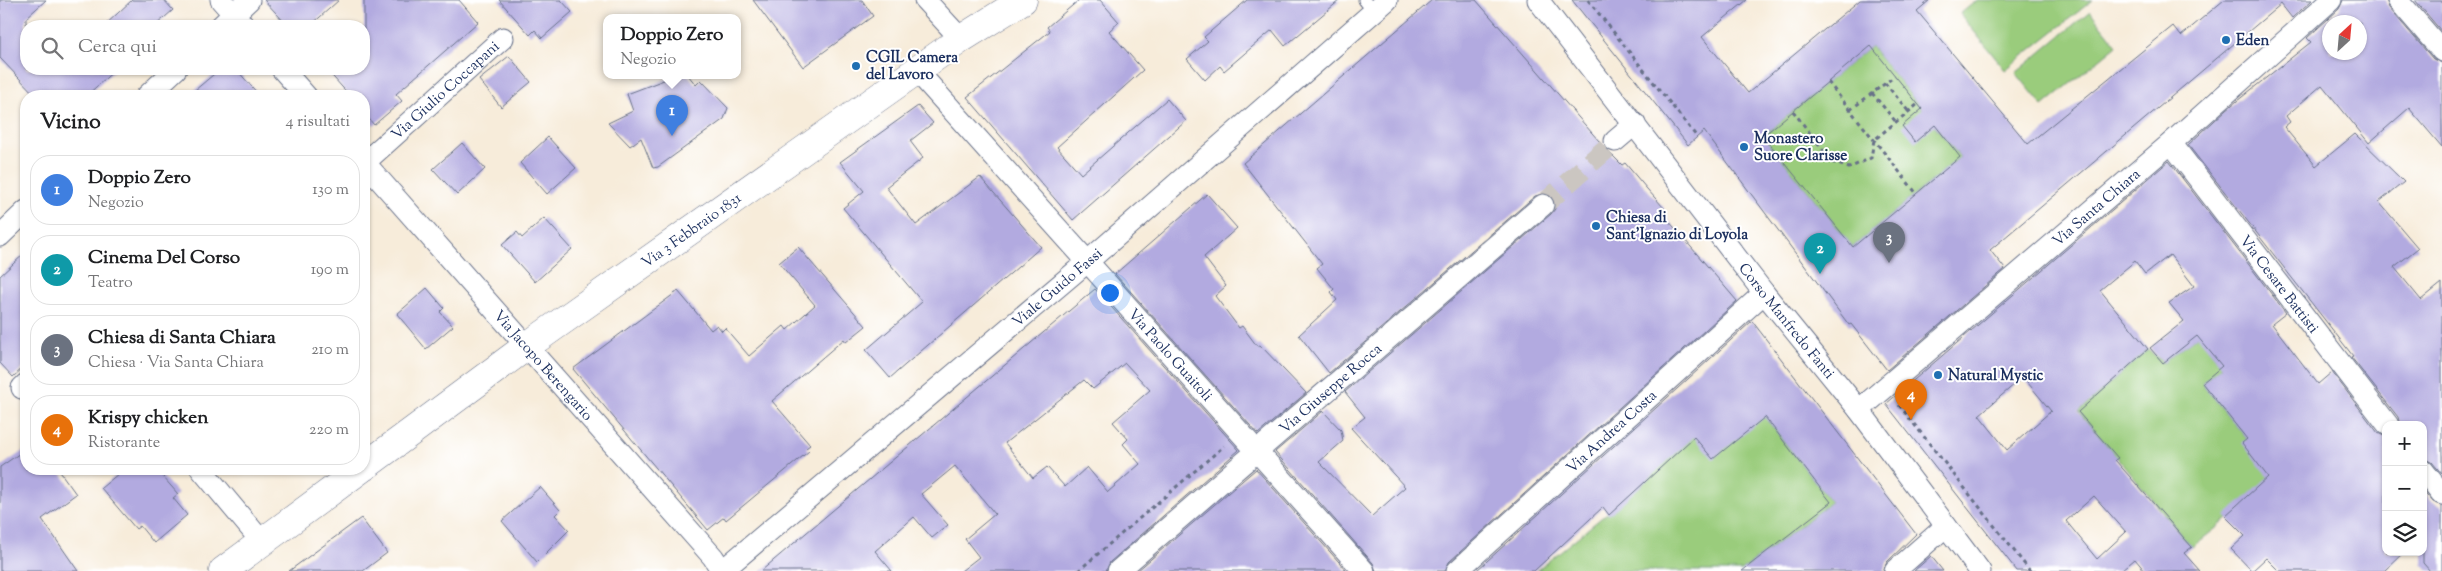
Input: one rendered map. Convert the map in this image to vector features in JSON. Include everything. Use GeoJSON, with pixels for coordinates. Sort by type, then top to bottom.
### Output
{"type":"FeatureCollection","features":[{"type":"Feature","properties":{"kind":"street"},"geometry":{"type":"LineString","coordinates":[[925,0],[961,39]]}},
{"type":"Feature","properties":{"kind":"street","name":"Via 3 Febbraio 1831"},"geometry":{"type":"LineString","coordinates":[[370,462],[527,346],[918,72],[961,39],[1024,0]]}},
{"type":"Feature","properties":{"kind":"street","name":"Corso Manfredo Fanti"},"geometry":{"type":"LineString","coordinates":[[1538,0],[1764,293],[1859,410],[1980,571]]}},
{"type":"Feature","properties":{"kind":"street","name":"Via Santa Chiara"},"geometry":{"type":"LineString","coordinates":[[1859,410],[2171,143],[2331,0]]}},
{"type":"Feature","properties":{"kind":"street"},"geometry":{"type":"LineString","coordinates":[[2398,0],[2442,51]]}},
{"type":"Feature","properties":{"kind":"street","name":"Viale Guido Fassi"},"geometry":{"type":"LineString","coordinates":[[722,571],[1087,262],[1375,4]]}},
{"type":"Feature","properties":{"kind":"street","name":"Via Giulio Coccapani"},"geometry":{"type":"LineString","coordinates":[[370,157],[503,38]]}},
{"type":"Feature","properties":{"kind":"street","name":"Via Paolo Guaitoli"},"geometry":{"type":"LineString","coordinates":[[918,72],[1364,571]]}},
{"type":"Feature","properties":{"kind":"street"},"geometry":{"type":"LineString","coordinates":[[153,90],[170,75]]}},
{"type":"Feature","properties":{"kind":"street"},"geometry":{"type":"LineString","coordinates":[[287,75],[301,90]]}},
{"type":"Feature","properties":{"kind":"street"},"geometry":{"type":"LineString","coordinates":[[1615,142],[1635,124]]}},
{"type":"Feature","properties":{"kind":"street","name":"Via Cesare Battisti"},"geometry":{"type":"LineString","coordinates":[[2171,143],[2385,421]]}},
{"type":"Feature","properties":{"kind":"street","name":"Via Jacopo Berengario"},"geometry":{"type":"LineString","coordinates":[[370,169],[713,557],[722,571]]}},
{"type":"Feature","properties":{"kind":"street","name":"Via Giuseppe Rocca"},"geometry":{"type":"LineString","coordinates":[[1118,571],[1543,205]]}},
{"type":"Feature","properties":{"kind":"street"},"geometry":{"type":"LineString","coordinates":[[0,236],[20,217]]}},
{"type":"Feature","properties":{"kind":"street","name":"Via Andrea Costa"},"geometry":{"type":"LineString","coordinates":[[1457,571],[1764,293]]}},
{"type":"Feature","properties":{"kind":"street"},"geometry":{"type":"LineString","coordinates":[[206,475],[262,542]]}},
{"type":"Feature","properties":{"kind":"street","name":"Via 3 Febbraio 1831"},"geometry":{"type":"LineString","coordinates":[[223,571],[353,475]]}},
{"type":"Feature","properties":{"kind":"street"},"geometry":{"type":"LineString","coordinates":[[2427,475],[2442,494]]}},
{"type":"Feature","properties":{"kind":"street"},"geometry":{"type":"LineString","coordinates":[[1895,571],[1946,526]]}},
{"type":"Feature","properties":{"kind":"path"},"geometry":{"type":"LineString","coordinates":[[1588,0],[1697,137]]}},
{"type":"Feature","properties":{"kind":"path"},"geometry":{"type":"LineString","coordinates":[[1850,110],[1895,76]]}},
{"type":"Feature","properties":{"kind":"path"},"geometry":{"type":"LineString","coordinates":[[1828,82],[1916,194]]}},
{"type":"Feature","properties":{"kind":"path"},"geometry":{"type":"LineString","coordinates":[[1885,84],[1908,112]]}},
{"type":"Feature","properties":{"kind":"path"},"geometry":{"type":"LineString","coordinates":[[1872,93],[1896,122]]}},
{"type":"Feature","properties":{"kind":"path"},"geometry":{"type":"LineString","coordinates":[[1793,111],[1832,162],[1849,168],[1871,158],[1874,140],[1918,104]]}},
{"type":"Feature","properties":{"kind":"path"},"geometry":{"type":"LineString","coordinates":[[1885,387],[2030,571]]}},
{"type":"Feature","properties":{"kind":"path"},"geometry":{"type":"LineString","coordinates":[[1078,571],[1240,432]]}},
{"type":"Feature","properties":{"kind":"green space"},"geometry":{"type":"Polygon","coordinates":[[[1977,0],[2093,0],[2005,70],[1960,14],[1977,0]]]}},
{"type":"Feature","properties":{"kind":"green space"},"geometry":{"type":"Polygon","coordinates":[[[2090,11],[2117,45],[2043,106],[2016,73],[2090,11]]]}},
{"type":"Feature","properties":{"kind":"green space"},"geometry":{"type":"Polygon","coordinates":[[[1871,46],[1960,157],[1853,247],[1763,136],[1871,46]]]}},
{"type":"Feature","properties":{"kind":"green space"},"geometry":{"type":"Polygon","coordinates":[[[2198,335],[2222,366],[2202,383],[2247,439],[2274,483],[2192,547],[2079,412],[2148,349],[2163,363],[2198,335]]]}},
{"type":"Feature","properties":{"kind":"green space"},"geometry":{"type":"Polygon","coordinates":[[[1765,417],[1831,502],[1742,571],[1536,571],[1644,483],[1651,448],[1765,417]]]}},
{"type":"Feature","properties":{"kind":"building"},"geometry":{"type":"Polygon","coordinates":[[[0,0],[46,0],[26,20],[20,20],[20,75],[109,75],[93,90],[30,90],[0,58],[0,0]]]}},
{"type":"Feature","properties":{"kind":"building"},"geometry":{"type":"Polygon","coordinates":[[[132,0],[164,0],[173,10],[162,20],[110,20],[132,0]]]}},
{"type":"Feature","properties":{"kind":"building"},"geometry":{"type":"Polygon","coordinates":[[[264,0],[339,0],[317,20],[282,20],[264,0]]]}},
{"type":"Feature","properties":{"kind":"building"},"geometry":{"type":"Polygon","coordinates":[[[364,0],[459,0],[478,22],[396,94],[402,101],[374,125],[370,120],[370,90],[345,90],[331,75],[370,75],[370,20],[364,20],[364,0]]]}},
{"type":"Feature","properties":{"kind":"building"},"geometry":{"type":"Polygon","coordinates":[[[499,0],[561,0],[572,12],[542,38],[535,30],[530,35],[499,0]]]}},
{"type":"Feature","properties":{"kind":"building"},"geometry":{"type":"Polygon","coordinates":[[[753,0],[862,0],[873,16],[803,67],[753,0]]]}},
{"type":"Feature","properties":{"kind":"building"},"geometry":{"type":"Polygon","coordinates":[[[1079,0],[1100,0],[1119,22],[1109,31],[1143,70],[1057,147],[1081,174],[1167,99],[1186,121],[1073,220],[967,97],[1050,31],[1047,27],[1079,0]]]}},
{"type":"Feature","properties":{"kind":"building"},"geometry":{"type":"Polygon","coordinates":[[[1247,0],[1340,0],[1285,46],[1272,30],[1224,71],[1220,66],[1205,80],[1187,59],[1208,41],[1204,37],[1247,0]]]}},
{"type":"Feature","properties":{"kind":"building"},"geometry":{"type":"Polygon","coordinates":[[[1432,0],[1476,0],[1606,149],[1622,165],[1625,163],[1664,208],[1662,213],[1737,301],[1449,562],[1445,571],[1376,571],[1373,563],[1275,452],[1323,411],[1341,430],[1343,441],[1319,462],[1372,516],[1405,487],[1351,428],[1365,417],[1345,392],[1551,214],[1555,209],[1555,202],[1547,193],[1535,196],[1329,373],[1299,335],[1337,300],[1331,292],[1334,289],[1317,268],[1322,264],[1243,163],[1432,0]]]}},
{"type":"Feature","properties":{"kind":"building"},"geometry":{"type":"Polygon","coordinates":[[[1572,0],[1747,0],[1702,37],[1748,93],[1860,0],[1930,0],[1917,11],[2028,144],[2173,26],[2181,36],[2224,0],[2312,0],[2292,18],[2281,4],[1990,250],[2005,269],[1887,370],[1851,324],[1849,325],[1704,131],[1688,145],[1572,0]],[[1871,46],[1763,136],[1853,247],[1960,157],[1935,125],[1915,142],[1902,126],[1922,109],[1871,46]]]}},
{"type":"Feature","properties":{"kind":"building"},"geometry":{"type":"Polygon","coordinates":[[[2343,0],[2386,0],[2389,8],[2433,59],[2442,63],[2442,147],[2409,108],[2369,143],[2322,85],[2286,116],[2290,122],[2284,127],[2316,166],[2355,134],[2404,182],[2379,202],[2418,248],[2394,267],[2421,300],[2442,283],[2442,474],[2432,462],[2427,460],[2427,421],[2399,421],[2398,417],[2351,357],[2353,356],[2188,145],[2227,109],[2311,42],[2307,38],[2322,24],[2322,60],[2367,60],[2367,15],[2332,15],[2339,9],[2343,0]]]}},
{"type":"Feature","properties":{"kind":"building"},"geometry":{"type":"Polygon","coordinates":[[[2415,0],[2442,0],[2442,32],[2415,0]]]}},
{"type":"Feature","properties":{"kind":"building"},"geometry":{"type":"Polygon","coordinates":[[[509,56],[531,82],[501,107],[479,80],[509,56]]]}},
{"type":"Feature","properties":{"kind":"building"},"geometry":{"type":"Polygon","coordinates":[[[213,75],[241,75],[255,90],[195,90],[213,75]]]}},
{"type":"Feature","properties":{"kind":"building"},"geometry":{"type":"Polygon","coordinates":[[[666,79],[691,79],[696,85],[701,80],[728,108],[724,119],[658,167],[653,168],[641,138],[630,146],[608,123],[633,111],[627,94],[666,79]]]}},
{"type":"Feature","properties":{"kind":"building"},"geometry":{"type":"Polygon","coordinates":[[[918,106],[933,123],[910,141],[923,158],[886,187],[916,225],[980,177],[1041,247],[890,378],[866,350],[922,302],[843,208],[864,191],[840,162],[918,106]]]}},
{"type":"Feature","properties":{"kind":"building"},"geometry":{"type":"Polygon","coordinates":[[[548,137],[576,168],[547,194],[520,163],[548,137]]]}},
{"type":"Feature","properties":{"kind":"building"},"geometry":{"type":"Polygon","coordinates":[[[462,143],[485,169],[457,195],[433,169],[462,143]]]}},
{"type":"Feature","properties":{"kind":"building"},"geometry":{"type":"Polygon","coordinates":[[[2169,161],[2286,313],[2272,324],[2318,384],[2332,372],[2378,433],[2382,435],[2382,556],[2400,556],[2384,571],[2279,571],[2266,558],[2252,571],[2231,549],[2245,536],[2225,516],[2268,477],[2242,443],[2247,439],[2202,383],[2222,366],[2197,336],[2163,363],[2150,348],[2184,321],[2169,303],[2194,286],[2170,255],[2145,274],[2135,261],[2100,290],[2148,349],[2078,412],[2118,458],[2115,460],[2192,547],[2184,553],[2200,571],[2145,571],[2135,559],[2121,571],[2017,571],[1886,404],[2169,161]],[[2023,377],[1979,415],[2007,450],[2051,411],[2023,377]],[[2094,496],[2066,521],[2097,559],[2126,532],[2094,496]]]}},
{"type":"Feature","properties":{"kind":"building"},"geometry":{"type":"Polygon","coordinates":[[[1207,194],[1237,228],[1204,257],[1226,286],[1215,296],[1239,328],[1242,326],[1257,346],[1260,345],[1306,393],[1258,434],[1115,274],[1207,194]]]}},
{"type":"Feature","properties":{"kind":"building"},"geometry":{"type":"Polygon","coordinates":[[[544,218],[572,249],[535,282],[502,245],[517,232],[522,238],[544,218]]]}},
{"type":"Feature","properties":{"kind":"building"},"geometry":{"type":"Polygon","coordinates":[[[798,247],[866,326],[846,342],[844,339],[772,401],[810,445],[806,448],[809,451],[726,520],[724,517],[708,530],[573,369],[678,291],[711,330],[717,325],[722,331],[725,328],[749,356],[784,326],[787,330],[815,305],[779,263],[798,247]]]}},
{"type":"Feature","properties":{"kind":"building"},"geometry":{"type":"Polygon","coordinates":[[[20,258],[20,371],[13,377],[0,363],[0,276],[20,258]]]}},
{"type":"Feature","properties":{"kind":"building"},"geometry":{"type":"Polygon","coordinates":[[[427,288],[444,308],[440,312],[453,326],[426,349],[397,314],[427,288]]]}},
{"type":"Feature","properties":{"kind":"building"},"geometry":{"type":"Polygon","coordinates":[[[1095,289],[1239,450],[1110,562],[1106,571],[961,571],[979,557],[965,539],[995,514],[955,466],[921,494],[948,525],[932,538],[914,517],[875,551],[892,571],[761,571],[1095,289]],[[1125,363],[1093,389],[1084,380],[1005,443],[1033,478],[1047,467],[1065,487],[1087,467],[1108,492],[1140,464],[1123,444],[1128,439],[1113,422],[1150,390],[1125,363]]]}},
{"type":"Feature","properties":{"kind":"building"},"geometry":{"type":"Polygon","coordinates":[[[1752,321],[1916,534],[1887,562],[1883,571],[1742,571],[1831,502],[1765,417],[1713,459],[1694,437],[1609,515],[1603,507],[1534,571],[1476,571],[1752,321]]]}},
{"type":"Feature","properties":{"kind":"building"},"geometry":{"type":"Polygon","coordinates":[[[20,453],[20,475],[62,475],[76,494],[42,519],[78,571],[0,571],[0,467],[20,453]]]}},
{"type":"Feature","properties":{"kind":"building"},"geometry":{"type":"Polygon","coordinates":[[[1256,469],[1347,571],[1137,571],[1256,469]]]}},
{"type":"Feature","properties":{"kind":"building"},"geometry":{"type":"Polygon","coordinates":[[[117,475],[161,475],[178,494],[173,498],[187,515],[154,543],[140,526],[136,529],[101,488],[117,475]]]}},
{"type":"Feature","properties":{"kind":"building"},"geometry":{"type":"Polygon","coordinates":[[[540,487],[560,510],[555,515],[569,530],[537,562],[502,521],[540,487]]]}},
{"type":"Feature","properties":{"kind":"building"},"geometry":{"type":"Polygon","coordinates":[[[2427,495],[2433,502],[2442,506],[2442,571],[2430,571],[2423,563],[2423,556],[2427,556],[2427,495]]]}},
{"type":"Feature","properties":{"kind":"building"},"geometry":{"type":"Polygon","coordinates":[[[361,518],[387,553],[363,571],[289,571],[361,518]]]}},
{"type":"Feature","properties":{"kind":"building"},"geometry":{"type":"Polygon","coordinates":[[[1931,556],[1943,571],[1914,571],[1931,556]]]}},
{"type":"Feature","properties":{"kind":"tunnel"},"geometry":{"type":"LineString","coordinates":[[1543,205],[1615,141]]}},
{"type":"Feature","properties":{"kind":"place","name":"Eden"},"geometry":{"type":"Point","coordinates":[2226,40]}},
{"type":"Feature","properties":{"kind":"place","name":"CGIL Camera del Lavoro"},"geometry":{"type":"Point","coordinates":[856,66]}},
{"type":"Feature","properties":{"kind":"place","name":"Doppio Zero"},"geometry":{"type":"Point","coordinates":[672,136]}},
{"type":"Feature","properties":{"kind":"place","name":"Monastero Suore Clarisse"},"geometry":{"type":"Point","coordinates":[1744,147]}},
{"type":"Feature","properties":{"kind":"place","name":"Chiesa di Sant'Ignazio di Loyola"},"geometry":{"type":"Point","coordinates":[1596,226]}},
{"type":"Feature","properties":{"kind":"place","name":"Chiesa di Santa Chiara"},"geometry":{"type":"Point","coordinates":[1889,263]}},
{"type":"Feature","properties":{"kind":"place","name":"Cinema Del Corso"},"geometry":{"type":"Point","coordinates":[1820,274]}},
{"type":"Feature","properties":{"kind":"place","name":"Natural Mystic"},"geometry":{"type":"Point","coordinates":[1938,375]}},
{"type":"Feature","properties":{"kind":"place","name":"Krispy chicken"},"geometry":{"type":"Point","coordinates":[1911,420]}}]}
